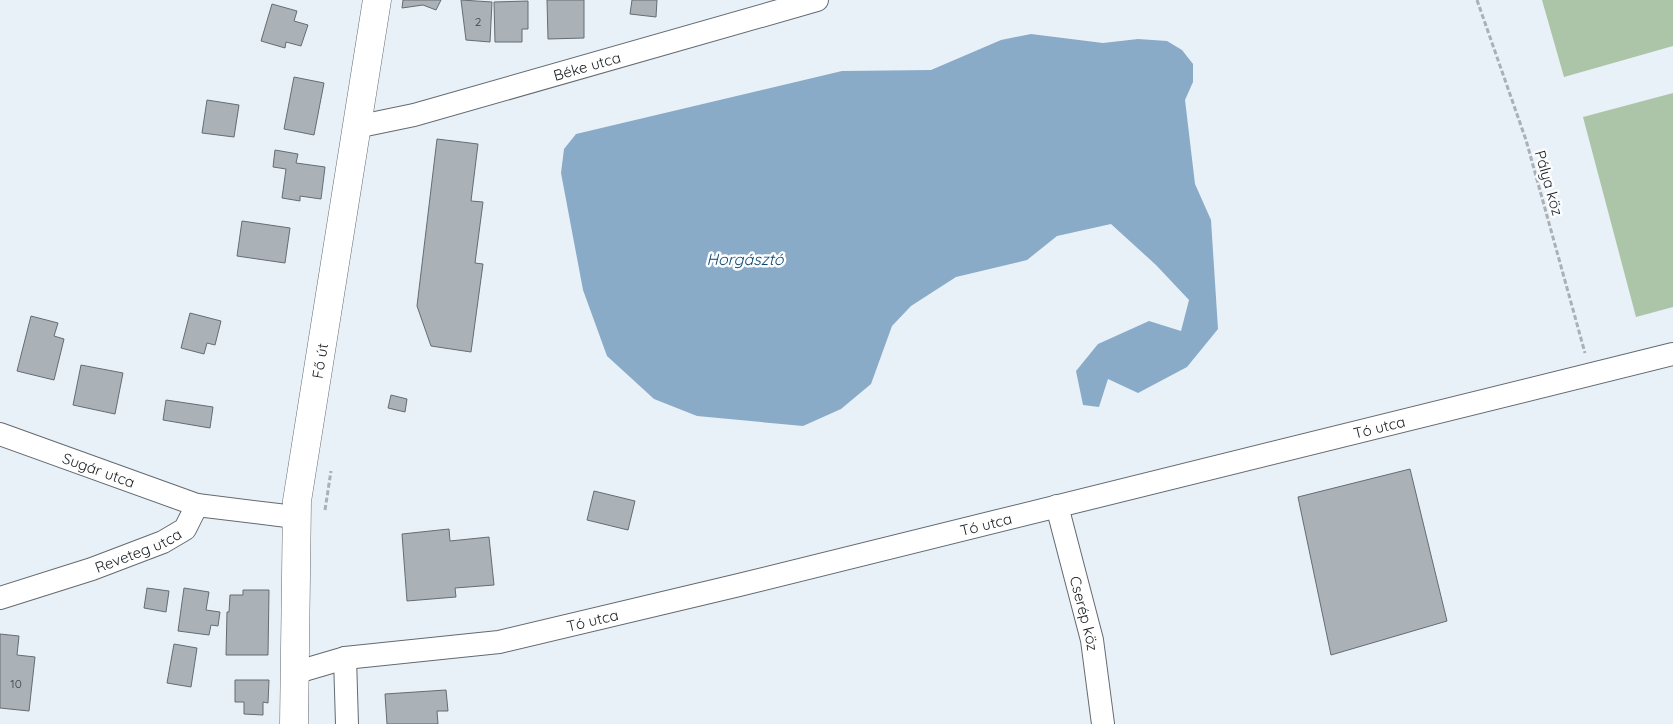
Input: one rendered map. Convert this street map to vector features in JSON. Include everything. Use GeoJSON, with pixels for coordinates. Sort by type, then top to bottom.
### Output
{"type":"FeatureCollection","features":[{"type":"Feature","properties":{"kind":"main road","name":"Fő út"},"geometry":{"type":"LineString","coordinates":[[294,724],[295,517],[377,0]]}},
{"type":"Feature","properties":{"kind":"street","name":"Béke utca"},"geometry":{"type":"LineString","coordinates":[[356,127],[414,115],[817,0]]}},
{"type":"Feature","properties":{"kind":"street","name":"Tó utca"},"geometry":{"type":"LineString","coordinates":[[294,673],[345,658],[499,642],[1673,354]]}},
{"type":"Feature","properties":{"kind":"street","name":"Sugár utca"},"geometry":{"type":"LineString","coordinates":[[0,434],[198,505]]}},
{"type":"Feature","properties":{"kind":"street"},"geometry":{"type":"LineString","coordinates":[[198,505],[295,517]]}},
{"type":"Feature","properties":{"kind":"street","name":"Reveteg utca"},"geometry":{"type":"LineString","coordinates":[[0,598],[92,569],[163,542],[185,529],[198,505]]}},
{"type":"Feature","properties":{"kind":"street","name":"Cserép köz"},"geometry":{"type":"LineString","coordinates":[[1057,506],[1092,640],[1103,724]]}},
{"type":"Feature","properties":{"kind":"street"},"geometry":{"type":"LineString","coordinates":[[345,658],[347,724]]}},
{"type":"Feature","properties":{"kind":"path","name":"Pálya köz"},"geometry":{"type":"LineString","coordinates":[[1477,0],[1526,140],[1591,374]]}},
{"type":"Feature","properties":{"kind":"path"},"geometry":{"type":"LineString","coordinates":[[324,516],[332,461]]}},
{"type":"Feature","properties":{"kind":"green space"},"geometry":{"type":"Polygon","coordinates":[[[1542,0],[1673,0],[1673,46],[1564,77],[1542,0]]]}},
{"type":"Feature","properties":{"kind":"green space"},"geometry":{"type":"Polygon","coordinates":[[[1673,93],[1673,307],[1636,317],[1583,117],[1673,93]]]}},
{"type":"Feature","properties":{"kind":"water","name":"Horgásztó"},"geometry":{"type":"Polygon","coordinates":[[[1031,34],[1103,43],[1138,39],[1167,41],[1182,50],[1193,64],[1193,82],[1185,100],[1195,184],[1211,220],[1218,329],[1187,367],[1138,393],[1108,379],[1099,407],[1083,405],[1076,371],[1098,344],[1149,321],[1181,331],[1189,300],[1156,265],[1111,224],[1057,236],[1027,260],[956,277],[911,306],[892,326],[871,384],[841,409],[803,426],[697,416],[654,399],[607,356],[583,290],[561,173],[564,149],[576,134],[842,71],[931,70],[1001,40],[1031,34]]]}},
{"type":"Feature","properties":{"kind":"building"},"geometry":{"type":"Polygon","coordinates":[[[403,0],[441,0],[436,10],[423,5],[402,8],[403,0]]]}},
{"type":"Feature","properties":{"kind":"building"},"geometry":{"type":"Polygon","coordinates":[[[461,0],[492,2],[490,42],[466,40],[461,0]]]}},
{"type":"Feature","properties":{"kind":"building"},"geometry":{"type":"Polygon","coordinates":[[[547,0],[584,0],[584,38],[548,39],[547,0]]]}},
{"type":"Feature","properties":{"kind":"building"},"geometry":{"type":"Polygon","coordinates":[[[632,0],[657,0],[656,17],[630,14],[632,0]]]}},
{"type":"Feature","properties":{"kind":"building"},"geometry":{"type":"Polygon","coordinates":[[[528,1],[528,29],[522,29],[522,42],[495,42],[494,2],[528,1]]]}},
{"type":"Feature","properties":{"kind":"building"},"geometry":{"type":"Polygon","coordinates":[[[272,4],[297,11],[294,21],[308,25],[301,46],[286,42],[285,48],[261,41],[272,4]]]}},
{"type":"Feature","properties":{"kind":"building"},"geometry":{"type":"Polygon","coordinates":[[[294,77],[324,83],[314,135],[284,129],[294,77]]]}},
{"type":"Feature","properties":{"kind":"building"},"geometry":{"type":"Polygon","coordinates":[[[207,100],[239,105],[234,137],[202,133],[207,100]]]}},
{"type":"Feature","properties":{"kind":"building"},"geometry":{"type":"Polygon","coordinates":[[[437,139],[478,144],[471,201],[483,202],[475,263],[483,264],[471,352],[431,346],[417,306],[437,139]]]}},
{"type":"Feature","properties":{"kind":"building"},"geometry":{"type":"Polygon","coordinates":[[[275,150],[298,154],[296,163],[325,167],[321,199],[300,196],[300,201],[282,198],[286,169],[273,167],[275,150]]]}},
{"type":"Feature","properties":{"kind":"building"},"geometry":{"type":"Polygon","coordinates":[[[242,221],[290,228],[285,263],[237,256],[242,221]]]}},
{"type":"Feature","properties":{"kind":"building"},"geometry":{"type":"Polygon","coordinates":[[[190,313],[221,321],[215,345],[207,343],[204,354],[181,348],[190,313]]]}},
{"type":"Feature","properties":{"kind":"building"},"geometry":{"type":"Polygon","coordinates":[[[31,316],[58,323],[54,336],[64,339],[54,380],[17,371],[31,316]]]}},
{"type":"Feature","properties":{"kind":"building"},"geometry":{"type":"Polygon","coordinates":[[[81,365],[123,373],[115,414],[73,405],[81,365]]]}},
{"type":"Feature","properties":{"kind":"building"},"geometry":{"type":"Polygon","coordinates":[[[391,395],[407,399],[405,412],[388,408],[391,395]]]}},
{"type":"Feature","properties":{"kind":"building"},"geometry":{"type":"Polygon","coordinates":[[[166,400],[213,407],[210,428],[163,420],[166,400]]]}},
{"type":"Feature","properties":{"kind":"building"},"geometry":{"type":"Polygon","coordinates":[[[1410,469],[1447,621],[1331,655],[1298,497],[1410,469]]]}},
{"type":"Feature","properties":{"kind":"building"},"geometry":{"type":"Polygon","coordinates":[[[594,491],[635,501],[628,530],[587,520],[594,491]]]}},
{"type":"Feature","properties":{"kind":"building"},"geometry":{"type":"Polygon","coordinates":[[[449,529],[450,541],[489,537],[494,585],[455,588],[456,597],[407,601],[402,534],[449,529]]]}},
{"type":"Feature","properties":{"kind":"building"},"geometry":{"type":"Polygon","coordinates":[[[147,588],[169,591],[166,612],[144,608],[147,588]]]}},
{"type":"Feature","properties":{"kind":"building"},"geometry":{"type":"Polygon","coordinates":[[[184,588],[209,592],[206,610],[220,612],[218,626],[211,625],[209,635],[178,631],[184,588]]]}},
{"type":"Feature","properties":{"kind":"building"},"geometry":{"type":"Polygon","coordinates":[[[243,590],[269,590],[268,655],[226,655],[227,612],[229,612],[230,595],[243,595],[243,590]]]}},
{"type":"Feature","properties":{"kind":"building"},"geometry":{"type":"Polygon","coordinates":[[[0,634],[19,636],[17,655],[35,657],[29,711],[0,708],[0,634]]]}},
{"type":"Feature","properties":{"kind":"building"},"geometry":{"type":"Polygon","coordinates":[[[174,644],[197,648],[191,687],[167,683],[174,644]]]}},
{"type":"Feature","properties":{"kind":"building"},"geometry":{"type":"Polygon","coordinates":[[[235,680],[269,680],[268,703],[263,702],[263,715],[244,714],[244,702],[235,702],[235,680]]]}},
{"type":"Feature","properties":{"kind":"building"},"geometry":{"type":"Polygon","coordinates":[[[446,690],[448,711],[437,711],[438,724],[387,724],[385,694],[446,690]]]}}]}
